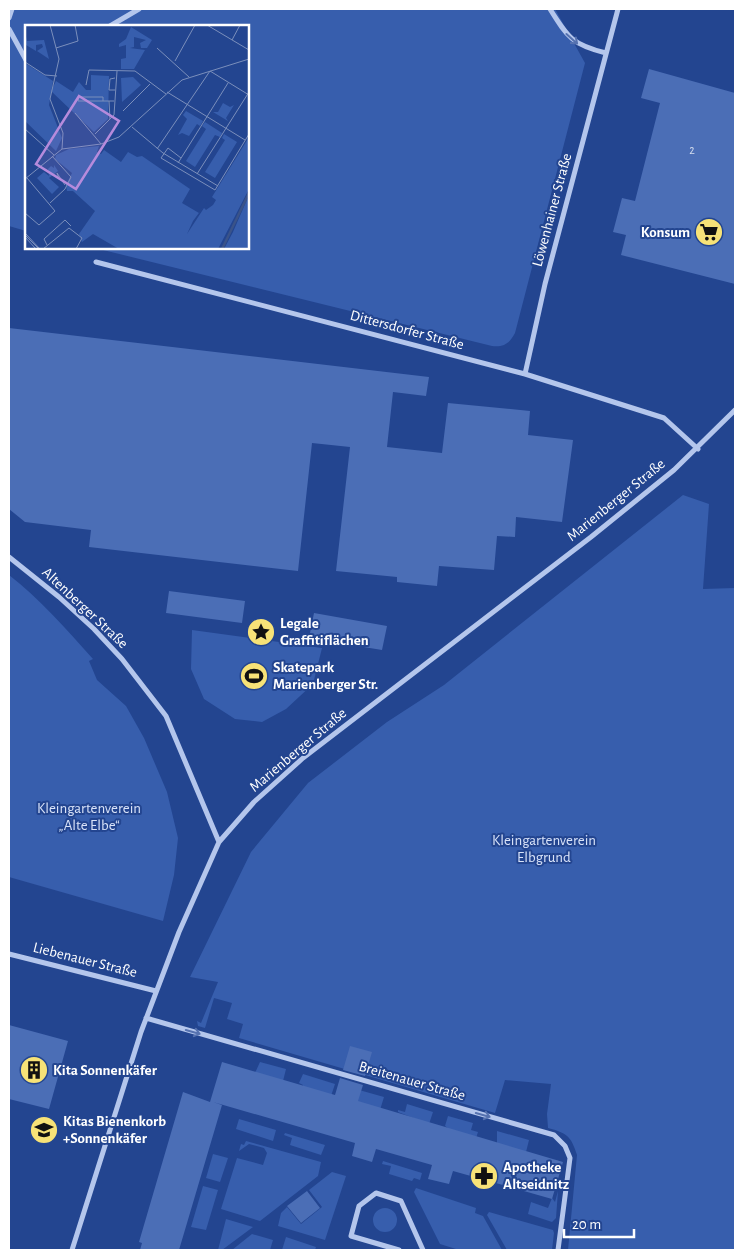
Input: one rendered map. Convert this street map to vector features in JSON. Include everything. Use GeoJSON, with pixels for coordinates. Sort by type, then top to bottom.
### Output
{"type":"FeatureCollection","features":[{"type":"Feature","properties":{"kind":"street"},"geometry":{"type":"LineString","coordinates":[[9,18],[12,9]]}},
{"type":"Feature","properties":{"kind":"street"},"geometry":{"type":"LineString","coordinates":[[112,25],[139,9]]}},
{"type":"Feature","properties":{"kind":"street"},"geometry":{"type":"LineString","coordinates":[[550,9],[562,29],[576,43],[606,53]]}},
{"type":"Feature","properties":{"kind":"street","name":"Löwenhainer Straße"},"geometry":{"type":"LineString","coordinates":[[524,374],[545,284],[618,9]]}},
{"type":"Feature","properties":{"kind":"street"},"geometry":{"type":"LineString","coordinates":[[9,30],[25,58]]}},
{"type":"Feature","properties":{"kind":"street","name":"Dittersdorfer Straße"},"geometry":{"type":"LineString","coordinates":[[96,262],[524,374],[664,418],[698,449]]}},
{"type":"Feature","properties":{"kind":"street","name":"Marienberger Straße"},"geometry":{"type":"LineString","coordinates":[[72,1250],[156,990],[219,842],[254,802],[303,758],[591,537],[698,449],[735,410]]}},
{"type":"Feature","properties":{"kind":"street","name":"Altenberger Straße"},"geometry":{"type":"LineString","coordinates":[[9,557],[59,597],[94,629],[122,659],[166,716],[219,842]]}},
{"type":"Feature","properties":{"kind":"street","name":"Liebenauer Straße"},"geometry":{"type":"LineString","coordinates":[[9,954],[156,990]]}},
{"type":"Feature","properties":{"kind":"street","name":"Breitenauer Straße"},"geometry":{"type":"LineString","coordinates":[[146,1018],[554,1135],[565,1146],[570,1158],[558,1250]]}},
{"type":"Feature","properties":{"kind":"street"},"geometry":{"type":"LineString","coordinates":[[399,1250],[351,1236],[359,1206],[376,1193],[401,1201],[424,1250]]}},
{"type":"Feature","properties":{"kind":"green space"},"geometry":{"type":"Polygon","coordinates":[[[9,9],[555,9],[585,63],[515,333],[506,344],[500,346],[492,346],[99,249],[249,249],[249,25],[25,25],[25,231],[9,226],[9,9]]]}},
{"type":"Feature","properties":{"kind":"green space","name":"Kleingartenverein Elbgrund"},"geometry":{"type":"Polygon","coordinates":[[[683,495],[709,504],[703,589],[735,588],[735,1250],[568,1250],[577,1155],[573,1143],[567,1136],[548,1128],[547,1114],[551,1084],[505,1080],[495,1113],[239,1038],[243,1024],[227,1019],[232,1003],[214,998],[205,1028],[198,1026],[197,1021],[201,1023],[218,982],[190,977],[251,852],[308,783],[387,722],[444,685],[683,495]]]}},
{"type":"Feature","properties":{"kind":"green space","name":"Kleingartenverein „Alte Elbe“"},"geometry":{"type":"Polygon","coordinates":[[[9,575],[42,604],[93,659],[89,661],[97,680],[126,706],[144,738],[167,792],[178,838],[174,875],[163,921],[9,877],[9,575]]]}},
{"type":"Feature","properties":{"kind":"green space","name":"Skatepark Marienberger Str."},"geometry":{"type":"Polygon","coordinates":[[[192,630],[322,648],[313,684],[286,709],[262,722],[235,719],[204,699],[191,669],[192,630]]]}},
{"type":"Feature","properties":{"kind":"green space"},"geometry":{"type":"Polygon","coordinates":[[[260,1062],[286,1069],[283,1081],[255,1073],[260,1062]]]}},
{"type":"Feature","properties":{"kind":"green space"},"geometry":{"type":"Polygon","coordinates":[[[303,1074],[335,1084],[331,1096],[302,1087],[303,1085],[299,1083],[303,1074]]]}},
{"type":"Feature","properties":{"kind":"green space"},"geometry":{"type":"Polygon","coordinates":[[[352,1088],[384,1097],[380,1110],[351,1101],[352,1088]]]}},
{"type":"Feature","properties":{"kind":"green space"},"geometry":{"type":"Polygon","coordinates":[[[407,1104],[433,1112],[429,1124],[398,1112],[398,1110],[405,1112],[407,1104]]]}},
{"type":"Feature","properties":{"kind":"green space"},"geometry":{"type":"Polygon","coordinates":[[[448,1116],[473,1123],[471,1130],[478,1132],[476,1138],[445,1126],[448,1116]]]}},
{"type":"Feature","properties":{"kind":"green space"},"geometry":{"type":"Polygon","coordinates":[[[239,1119],[276,1130],[273,1141],[236,1129],[239,1119]]]}},
{"type":"Feature","properties":{"kind":"green space"},"geometry":{"type":"Polygon","coordinates":[[[497,1131],[529,1140],[526,1152],[497,1144],[497,1131]]]}},
{"type":"Feature","properties":{"kind":"green space"},"geometry":{"type":"Polygon","coordinates":[[[285,1133],[325,1145],[321,1155],[290,1145],[292,1138],[284,1135],[285,1133]]]}},
{"type":"Feature","properties":{"kind":"green space"},"geometry":{"type":"Polygon","coordinates":[[[246,1141],[321,1162],[318,1176],[260,1221],[221,1209],[237,1158],[263,1165],[267,1153],[264,1148],[249,1144],[239,1151],[241,1144],[244,1145],[246,1141]]]}},
{"type":"Feature","properties":{"kind":"green space"},"geometry":{"type":"Polygon","coordinates":[[[213,1154],[228,1158],[220,1182],[206,1178],[213,1154]]]}},
{"type":"Feature","properties":{"kind":"green space"},"geometry":{"type":"Polygon","coordinates":[[[383,1161],[422,1173],[420,1180],[414,1178],[412,1181],[389,1174],[391,1166],[382,1164],[383,1161]]]}},
{"type":"Feature","properties":{"kind":"green space"},"geometry":{"type":"Polygon","coordinates":[[[332,1172],[346,1176],[325,1240],[278,1226],[281,1213],[287,1207],[301,1224],[322,1207],[309,1190],[332,1172]]]}},
{"type":"Feature","properties":{"kind":"green space"},"geometry":{"type":"Polygon","coordinates":[[[203,1186],[218,1190],[206,1230],[191,1227],[203,1186]]]}},
{"type":"Feature","properties":{"kind":"green space"},"geometry":{"type":"Polygon","coordinates":[[[416,1188],[476,1208],[475,1213],[483,1216],[502,1250],[459,1250],[440,1244],[414,1192],[416,1188]]]}},
{"type":"Feature","properties":{"kind":"green space"},"geometry":{"type":"Polygon","coordinates":[[[558,1191],[556,1218],[552,1222],[528,1214],[531,1202],[548,1208],[552,1198],[555,1202],[558,1191]]]}},
{"type":"Feature","properties":{"kind":"green space"},"geometry":{"type":"Polygon","coordinates":[[[380,1208],[390,1208],[397,1215],[397,1225],[390,1232],[380,1232],[373,1225],[373,1215],[380,1208]]]}},
{"type":"Feature","properties":{"kind":"green space"},"geometry":{"type":"Polygon","coordinates":[[[489,1212],[553,1230],[552,1250],[507,1250],[487,1215],[489,1212]]]}},
{"type":"Feature","properties":{"kind":"green space"},"geometry":{"type":"Polygon","coordinates":[[[226,1219],[253,1227],[222,1250],[218,1250],[226,1219]]]}},
{"type":"Feature","properties":{"kind":"green space"},"geometry":{"type":"Polygon","coordinates":[[[252,1234],[273,1240],[270,1250],[232,1250],[252,1234]]]}},
{"type":"Feature","properties":{"kind":"green space"},"geometry":{"type":"Polygon","coordinates":[[[286,1237],[316,1247],[315,1250],[282,1250],[286,1237]]]}},
{"type":"Feature","properties":{"kind":"building"},"geometry":{"type":"Polygon","coordinates":[[[649,69],[735,93],[735,284],[621,255],[626,235],[613,232],[622,198],[635,201],[660,103],[641,98],[649,69]]]}},
{"type":"Feature","properties":{"kind":"building"},"geometry":{"type":"Polygon","coordinates":[[[9,328],[429,377],[426,396],[393,392],[387,447],[442,453],[448,403],[530,411],[528,435],[573,440],[562,522],[516,517],[515,537],[497,536],[494,570],[439,566],[437,586],[397,582],[397,577],[336,571],[350,447],[312,443],[298,571],[89,547],[91,530],[25,522],[9,509],[9,328]]]}},
{"type":"Feature","properties":{"kind":"building"},"geometry":{"type":"Polygon","coordinates":[[[169,591],[245,601],[242,623],[166,613],[169,591]]]}},
{"type":"Feature","properties":{"kind":"building"},"geometry":{"type":"Polygon","coordinates":[[[314,613],[387,626],[382,650],[309,638],[314,613]]]}},
{"type":"Feature","properties":{"kind":"building","name":"Kita Sonnenkäfer"},"geometry":{"type":"Polygon","coordinates":[[[9,1025],[68,1041],[49,1109],[9,1099],[9,1025]]]}},
{"type":"Feature","properties":{"kind":"building"},"geometry":{"type":"Polygon","coordinates":[[[350,1046],[372,1052],[365,1076],[343,1070],[350,1046]]]}},
{"type":"Feature","properties":{"kind":"building"},"geometry":{"type":"Polygon","coordinates":[[[222,1062],[335,1095],[340,1078],[363,1085],[358,1101],[563,1162],[552,1199],[453,1171],[449,1184],[428,1179],[432,1165],[376,1149],[372,1162],[352,1156],[355,1143],[213,1102],[222,1105],[179,1250],[140,1250],[142,1243],[139,1242],[183,1092],[210,1102],[222,1062]]]}},
{"type":"Feature","properties":{"kind":"building"},"geometry":{"type":"Polygon","coordinates":[[[307,1191],[320,1208],[301,1223],[287,1206],[307,1191]]]}},
{"type":"Feature","properties":{"kind":"place","name":"Konsum"},"geometry":{"type":"Point","coordinates":[709,232]}},
{"type":"Feature","properties":{"kind":"place","name":"Legale Graffitiflächen"},"geometry":{"type":"Point","coordinates":[261,632]}},
{"type":"Feature","properties":{"kind":"place","name":"Skatepark Marienberger Str."},"geometry":{"type":"Point","coordinates":[254,676]}},
{"type":"Feature","properties":{"kind":"place","name":"Kita Sonnenkäfer"},"geometry":{"type":"Point","coordinates":[34,1070]}},
{"type":"Feature","properties":{"kind":"place","name":"Kitas Bienenkorb +Sonnenkäfer"},"geometry":{"type":"Point","coordinates":[44,1130]}},
{"type":"Feature","properties":{"kind":"place","name":"Apotheke Altseidnitz"},"geometry":{"type":"Point","coordinates":[484,1176]}}]}
